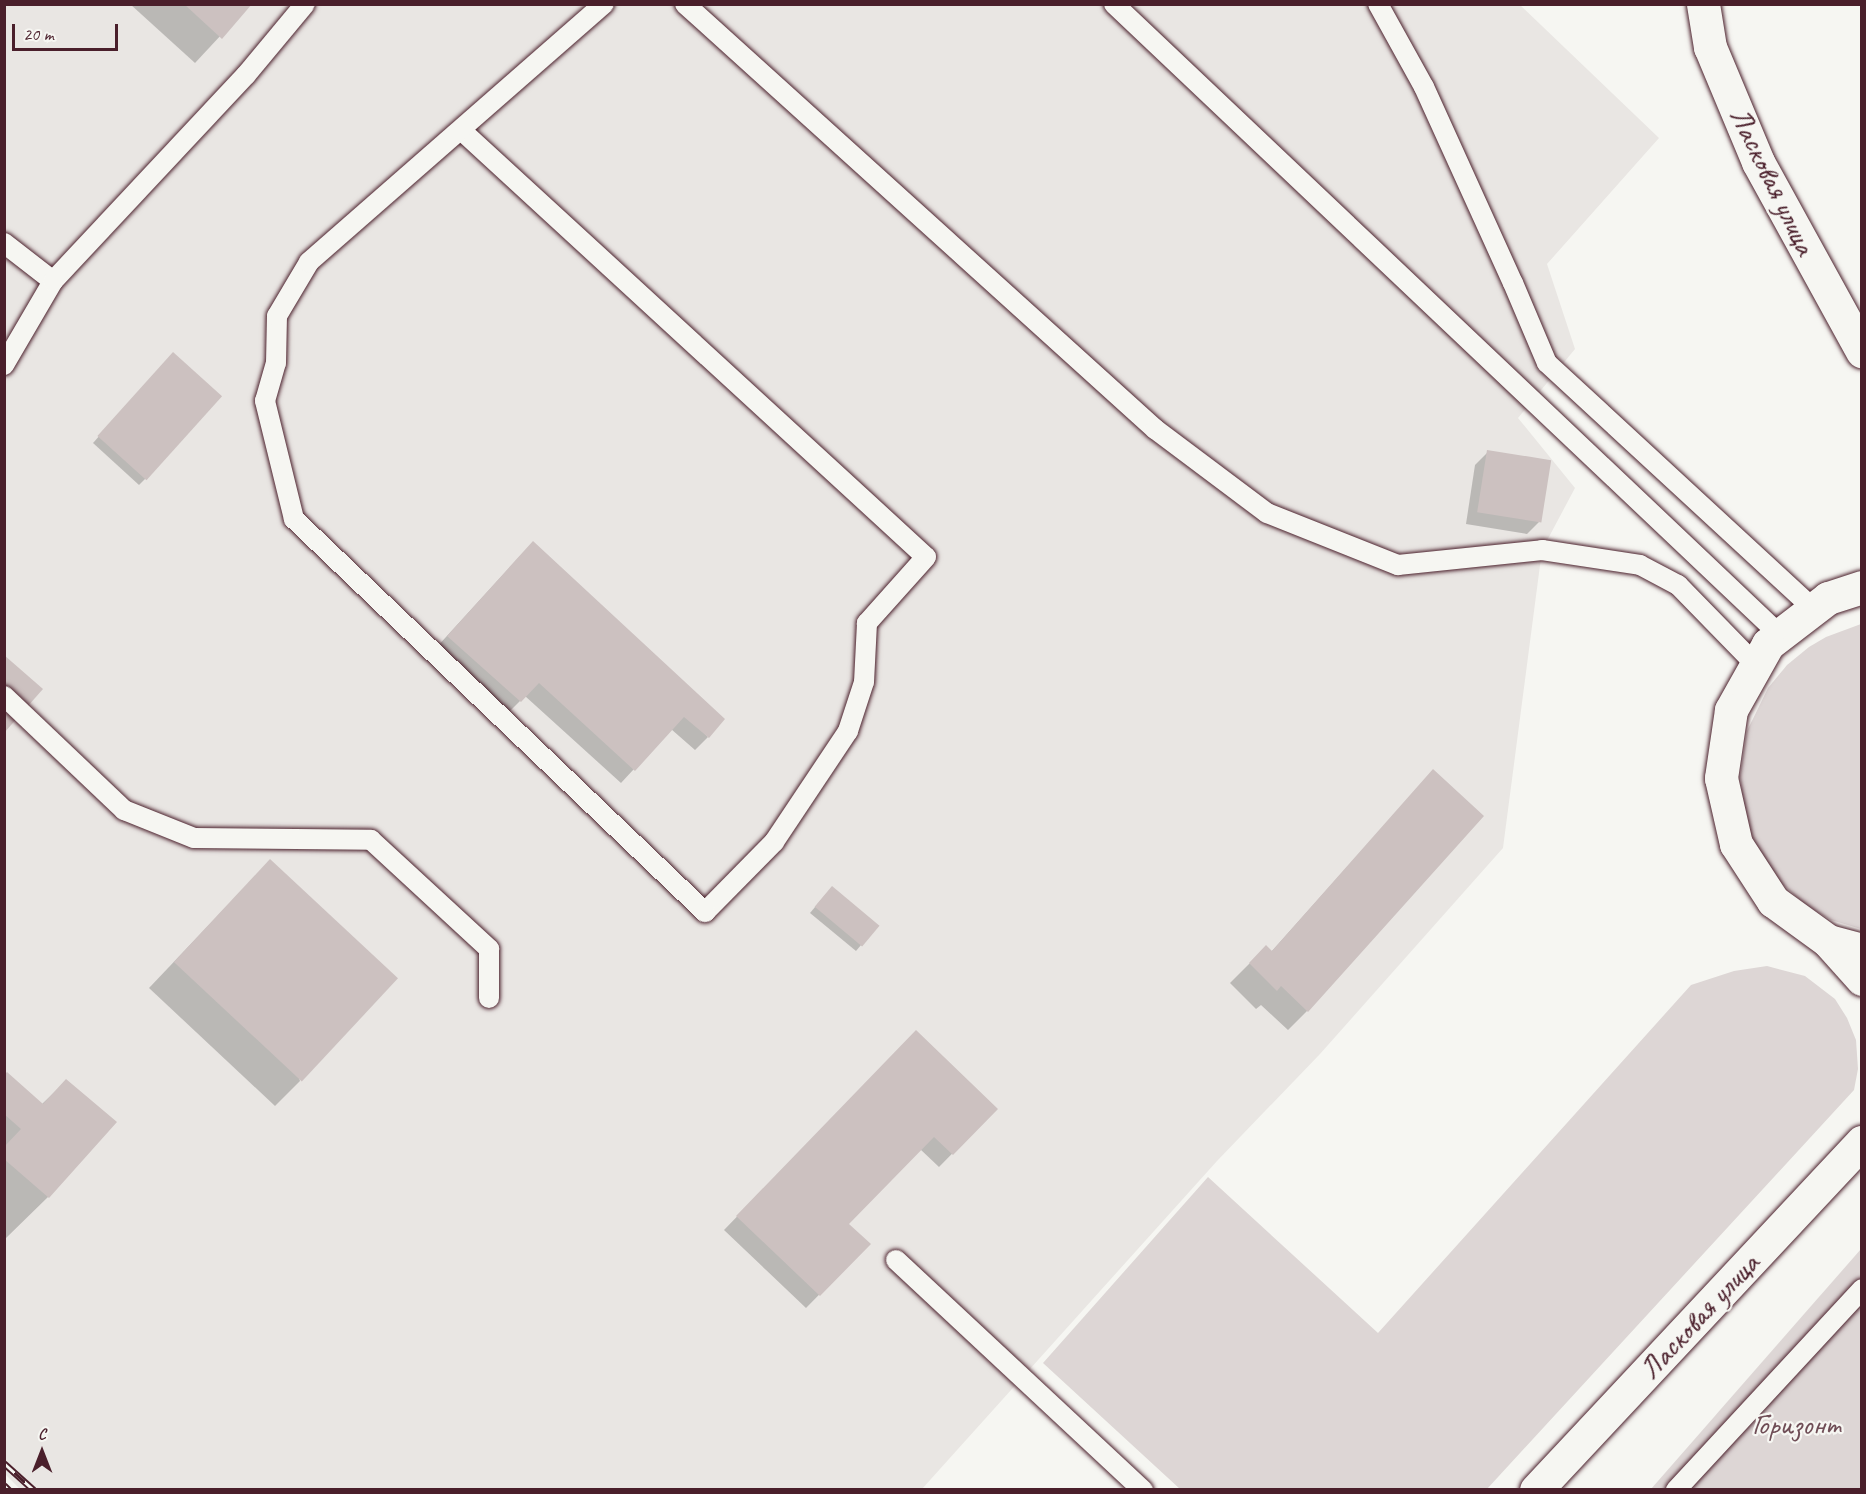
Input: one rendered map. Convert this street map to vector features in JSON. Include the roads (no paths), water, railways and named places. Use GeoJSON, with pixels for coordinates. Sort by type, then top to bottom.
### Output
{"type":"FeatureCollection","features":[{"type":"Feature","properties":{"kind":"street","name":"Ласковая улица"},"geometry":{"type":"LineString","coordinates":[[1703,4],[1710,47],[1758,162],[1862,351]]}},
{"type":"Feature","properties":{"kind":"street"},"geometry":{"type":"LineString","coordinates":[[1856,584],[1828,598],[1768,644],[1731,710],[1721,778],[1736,844],[1773,901],[1828,941],[1862,979]]}},
{"type":"Feature","properties":{"kind":"street"},"geometry":{"type":"LineString","coordinates":[[1828,941],[1862,950]]}},
{"type":"Feature","properties":{"kind":"street","name":"Ласковая улица"},"geometry":{"type":"LineString","coordinates":[[1536,1490],[1862,1142]]}},
{"type":"Feature","properties":{"kind":"lane"},"geometry":{"type":"LineString","coordinates":[[4,365],[53,281],[246,75],[305,4]]}},
{"type":"Feature","properties":{"kind":"lane"},"geometry":{"type":"LineString","coordinates":[[461,130],[926,557],[867,623],[864,682],[848,731],[774,842],[705,912],[294,519],[265,401],[276,363],[277,316],[309,262],[604,4]]}},
{"type":"Feature","properties":{"kind":"lane"},"geometry":{"type":"LineString","coordinates":[[685,4],[1155,429],[1267,513],[1398,565],[1542,550],[1640,565],[1678,585],[1756,665]]}},
{"type":"Feature","properties":{"kind":"lane"},"geometry":{"type":"LineString","coordinates":[[1114,4],[1780,635]]}},
{"type":"Feature","properties":{"kind":"lane"},"geometry":{"type":"LineString","coordinates":[[1378,4],[1424,87],[1547,363],[1814,609]]}},
{"type":"Feature","properties":{"kind":"lane"},"geometry":{"type":"LineString","coordinates":[[4,243],[53,281]]}},
{"type":"Feature","properties":{"kind":"lane"},"geometry":{"type":"LineString","coordinates":[[4,696],[124,810],[194,838],[371,840],[489,949],[489,998]]}},
{"type":"Feature","properties":{"kind":"lane"},"geometry":{"type":"LineString","coordinates":[[896,1260],[1143,1490]]}},
{"type":"Feature","properties":{"kind":"lane"},"geometry":{"type":"LineString","coordinates":[[1677,1490],[1862,1289]]}},
{"type":"Feature","properties":{"kind":"railway"},"geometry":{"type":"LineString","coordinates":[[4,1463],[34,1490]]}},
{"type":"Feature","properties":{"kind":"railway"},"geometry":{"type":"LineString","coordinates":[[4,1485],[9,1490]]}},
{"type":"Feature","properties":{"kind":"park label","name":"Горизонт"},"geometry":{"type":"Point","coordinates":[1796,1424]}}]}
